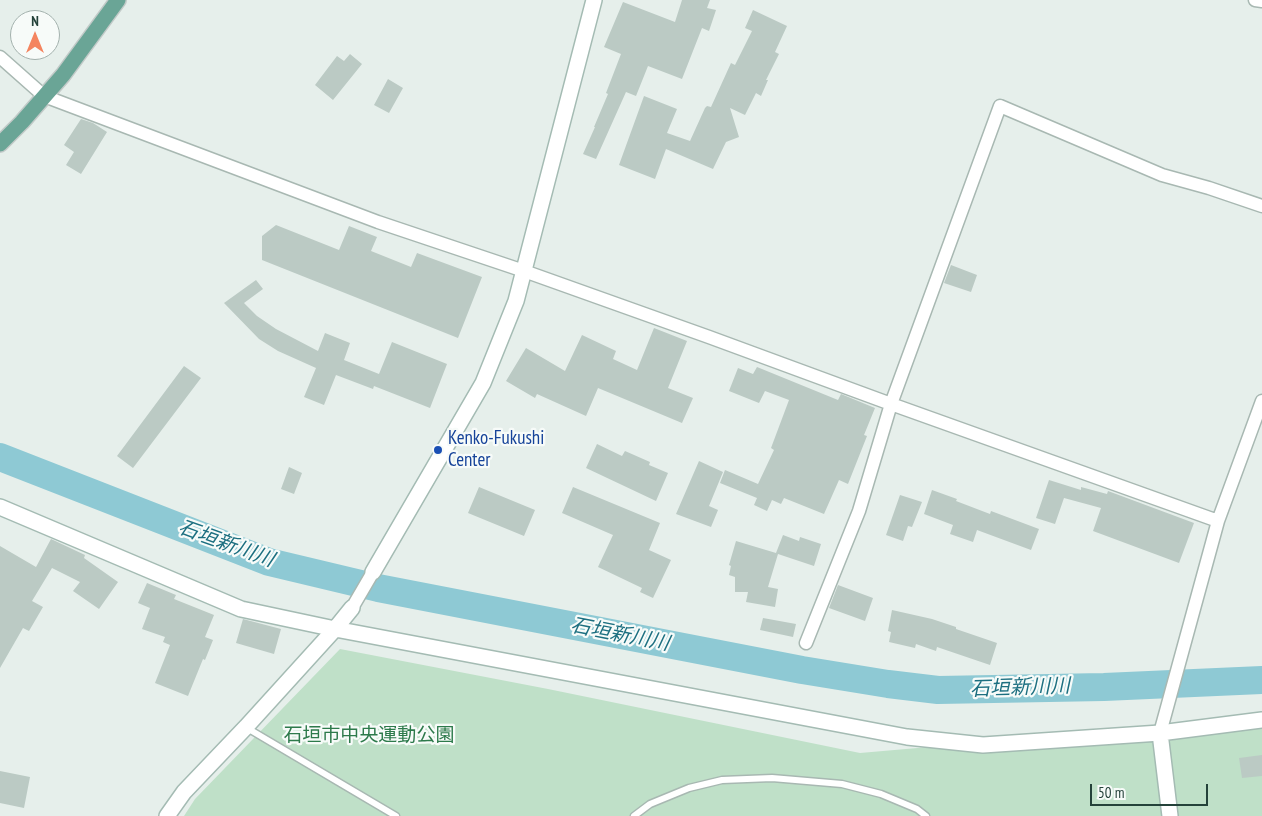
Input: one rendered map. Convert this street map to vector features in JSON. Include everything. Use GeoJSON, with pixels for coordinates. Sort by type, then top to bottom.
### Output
{"type":"FeatureCollection","features":[{"type":"Feature","properties":{"kind":"main road"},"geometry":{"type":"LineString","coordinates":[[0,144],[63,75],[118,0]]}},
{"type":"Feature","properties":{"kind":"street"},"geometry":{"type":"LineString","coordinates":[[167,816],[184,792],[246,727],[352,608],[483,383],[516,301],[594,0]]}},
{"type":"Feature","properties":{"kind":"street"},"geometry":{"type":"LineString","coordinates":[[1255,0],[1262,0]]}},
{"type":"Feature","properties":{"kind":"street"},"geometry":{"type":"LineString","coordinates":[[0,57],[44,96],[378,222],[524,271],[1218,521]]}},
{"type":"Feature","properties":{"kind":"street"},"geometry":{"type":"LineString","coordinates":[[806,643],[859,511],[892,404],[1000,106],[1162,175],[1262,206]]}},
{"type":"Feature","properties":{"kind":"street"},"geometry":{"type":"LineString","coordinates":[[1170,816],[1160,733],[1218,521],[1262,401]]}},
{"type":"Feature","properties":{"kind":"street"},"geometry":{"type":"LineString","coordinates":[[0,507],[241,609],[335,629],[907,737],[983,744],[1160,733],[1262,720]]}},
{"type":"Feature","properties":{"kind":"lane"},"geometry":{"type":"LineString","coordinates":[[246,727],[396,816]]}},
{"type":"Feature","properties":{"kind":"lane"},"geometry":{"type":"LineString","coordinates":[[634,816],[650,804],[689,788],[722,780],[772,778],[842,784],[880,794],[917,809],[926,816]]}},
{"type":"Feature","properties":{"kind":"green space","name":"石垣市中央運動公園"},"geometry":{"type":"Polygon","coordinates":[[[340,649],[548,689],[860,753],[1262,718],[1262,816],[184,816],[195,799],[340,649]]]}},
{"type":"Feature","properties":{"kind":"building"},"geometry":{"type":"Polygon","coordinates":[[[682,0],[710,0],[707,8],[716,10],[709,31],[702,28],[682,79],[648,66],[636,96],[626,92],[596,159],[583,154],[608,94],[606,93],[621,54],[604,47],[623,2],[675,22],[682,0]]]}},
{"type":"Feature","properties":{"kind":"building"},"geometry":{"type":"Polygon","coordinates":[[[753,10],[787,26],[775,52],[779,54],[766,80],[768,80],[761,96],[756,93],[745,115],[730,108],[739,137],[726,142],[713,169],[666,149],[655,179],[619,165],[644,96],[677,109],[667,133],[690,141],[705,108],[707,106],[711,107],[731,63],[735,65],[752,31],[745,28],[753,10]]]}},
{"type":"Feature","properties":{"kind":"building"},"geometry":{"type":"Polygon","coordinates":[[[350,54],[362,64],[333,100],[315,85],[337,56],[344,61],[350,54]]]}},
{"type":"Feature","properties":{"kind":"building"},"geometry":{"type":"Polygon","coordinates":[[[388,79],[403,88],[389,113],[374,105],[388,79]]]}},
{"type":"Feature","properties":{"kind":"building"},"geometry":{"type":"Polygon","coordinates":[[[81,119],[93,123],[107,132],[81,174],[66,165],[74,152],[64,145],[81,119]]]}},
{"type":"Feature","properties":{"kind":"building"},"geometry":{"type":"Polygon","coordinates":[[[276,225],[339,250],[349,226],[377,237],[371,251],[411,267],[417,253],[482,277],[458,338],[262,260],[262,236],[276,225]]]}},
{"type":"Feature","properties":{"kind":"building"},"geometry":{"type":"Polygon","coordinates":[[[951,265],[977,275],[971,292],[944,283],[951,265]]]}},
{"type":"Feature","properties":{"kind":"building"},"geometry":{"type":"Polygon","coordinates":[[[256,280],[263,289],[244,303],[257,316],[276,329],[318,351],[325,333],[350,343],[344,360],[379,374],[392,342],[447,364],[430,408],[374,386],[373,389],[336,375],[324,405],[304,397],[316,368],[278,351],[259,339],[224,303],[256,280]]]}},
{"type":"Feature","properties":{"kind":"building"},"geometry":{"type":"Polygon","coordinates":[[[654,328],[687,341],[668,388],[693,398],[682,423],[598,388],[586,416],[537,394],[535,398],[506,381],[526,348],[565,371],[582,335],[616,351],[613,359],[637,370],[654,328]]]}},
{"type":"Feature","properties":{"kind":"building"},"geometry":{"type":"Polygon","coordinates":[[[184,366],[201,378],[133,468],[117,456],[184,366]]]}},
{"type":"Feature","properties":{"kind":"building"},"geometry":{"type":"Polygon","coordinates":[[[757,367],[838,400],[841,394],[875,408],[864,435],[867,436],[848,484],[839,480],[824,514],[784,498],[781,504],[772,500],[767,511],[754,505],[757,498],[720,483],[725,470],[758,484],[774,450],[771,448],[789,400],[765,391],[759,403],[729,391],[738,368],[753,374],[757,367]]]}},
{"type":"Feature","properties":{"kind":"building"},"geometry":{"type":"Polygon","coordinates":[[[597,444],[622,456],[625,451],[650,462],[649,465],[668,473],[656,501],[586,468],[597,444]]]}},
{"type":"Feature","properties":{"kind":"building"},"geometry":{"type":"Polygon","coordinates":[[[699,461],[723,472],[709,506],[718,510],[711,527],[676,514],[699,461]]]}},
{"type":"Feature","properties":{"kind":"building"},"geometry":{"type":"Polygon","coordinates":[[[289,467],[302,473],[294,494],[281,489],[289,467]]]}},
{"type":"Feature","properties":{"kind":"building"},"geometry":{"type":"Polygon","coordinates":[[[1049,480],[1081,490],[1081,487],[1107,494],[1108,491],[1194,523],[1179,563],[1093,531],[1101,508],[1064,498],[1055,524],[1036,518],[1049,480]]]}},
{"type":"Feature","properties":{"kind":"building"},"geometry":{"type":"Polygon","coordinates":[[[479,487],[535,510],[524,536],[468,513],[479,487]]]}},
{"type":"Feature","properties":{"kind":"building"},"geometry":{"type":"Polygon","coordinates":[[[573,487],[660,523],[649,550],[671,560],[653,598],[640,592],[642,588],[598,567],[613,535],[562,513],[573,487]]]}},
{"type":"Feature","properties":{"kind":"building"},"geometry":{"type":"Polygon","coordinates":[[[932,490],[990,514],[991,511],[1039,529],[1031,550],[977,530],[973,542],[950,534],[953,525],[924,514],[932,490]]]}},
{"type":"Feature","properties":{"kind":"building"},"geometry":{"type":"Polygon","coordinates":[[[900,495],[922,502],[912,527],[908,526],[903,541],[886,535],[900,495]]]}},
{"type":"Feature","properties":{"kind":"building"},"geometry":{"type":"Polygon","coordinates":[[[783,535],[799,541],[800,537],[821,544],[814,566],[778,554],[768,587],[778,589],[775,607],[746,602],[748,592],[735,592],[735,577],[729,575],[731,566],[729,565],[736,541],[776,553],[783,535]]]}},
{"type":"Feature","properties":{"kind":"building"},"geometry":{"type":"Polygon","coordinates":[[[51,539],[85,555],[84,558],[118,582],[99,609],[73,591],[80,582],[52,568],[32,601],[43,607],[29,631],[23,628],[0,668],[0,546],[36,567],[51,539]]]}},
{"type":"Feature","properties":{"kind":"building"},"geometry":{"type":"Polygon","coordinates":[[[147,583],[176,595],[174,599],[214,615],[205,637],[213,640],[188,696],[155,683],[170,645],[163,642],[165,637],[142,629],[150,608],[138,603],[147,583]]]}},
{"type":"Feature","properties":{"kind":"building"},"geometry":{"type":"Polygon","coordinates":[[[838,585],[873,598],[865,621],[829,608],[838,585]]]}},
{"type":"Feature","properties":{"kind":"building"},"geometry":{"type":"Polygon","coordinates":[[[892,610],[932,619],[997,643],[990,665],[937,647],[936,651],[916,644],[915,648],[889,642],[891,632],[888,631],[892,610]]]}},
{"type":"Feature","properties":{"kind":"building"},"geometry":{"type":"Polygon","coordinates":[[[763,618],[796,624],[793,637],[760,630],[763,618]]]}},
{"type":"Feature","properties":{"kind":"building"},"geometry":{"type":"Polygon","coordinates":[[[243,619],[281,629],[274,654],[236,643],[243,619]]]}},
{"type":"Feature","properties":{"kind":"building"},"geometry":{"type":"Polygon","coordinates":[[[1262,755],[1262,776],[1242,778],[1239,758],[1262,755]]]}},
{"type":"Feature","properties":{"kind":"building"},"geometry":{"type":"Polygon","coordinates":[[[0,771],[30,777],[24,808],[0,803],[0,771]]]}},
{"type":"Feature","properties":{"kind":"waterway","name":"石垣新川川"},"geometry":{"type":"LineString","coordinates":[[0,457],[269,562],[378,588],[802,670],[938,690],[1104,687],[1262,680]]}},
{"type":"Feature","properties":{"kind":"place","name":"Kenko-Fukushi Center"},"geometry":{"type":"Point","coordinates":[438,450]}}]}
